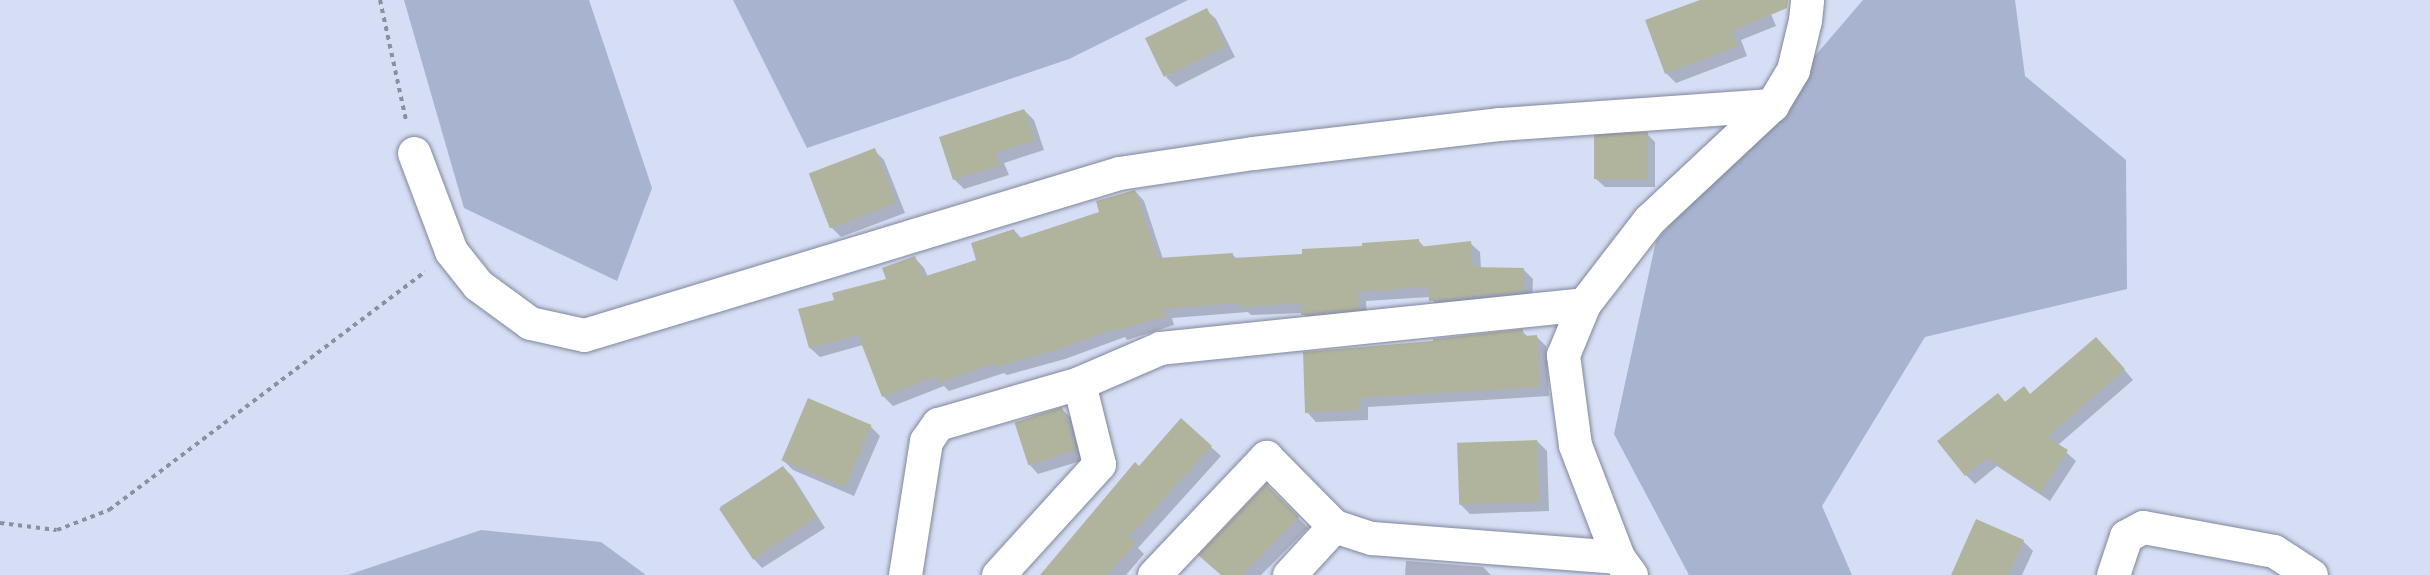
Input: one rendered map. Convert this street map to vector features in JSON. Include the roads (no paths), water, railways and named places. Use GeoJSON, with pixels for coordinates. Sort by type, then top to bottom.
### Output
{"type":"FeatureCollection","features":[{"type":"Feature","properties":{"kind":"street"},"geometry":{"type":"LineString","coordinates":[[1154,575],[1266,457],[1334,526],[1372,538],[1601,565],[1575,445],[1563,355],[1584,304],[1649,220],[1772,105],[1793,70],[1805,20],[1807,0]]}},
{"type":"Feature","properties":{"kind":"street"},"geometry":{"type":"LineString","coordinates":[[414,153],[452,251],[478,285],[530,323],[584,335],[1119,173],[1253,153],[1500,124],[1772,105]]}},
{"type":"Feature","properties":{"kind":"street"},"geometry":{"type":"LineString","coordinates":[[905,575],[926,441],[938,424],[1080,383],[1160,348],[1584,304]]}},
{"type":"Feature","properties":{"kind":"street"},"geometry":{"type":"LineString","coordinates":[[998,575],[1099,464],[1080,383]]}},
{"type":"Feature","properties":{"kind":"street"},"geometry":{"type":"LineString","coordinates":[[1290,575],[1334,526]]}},
{"type":"Feature","properties":{"kind":"street"},"geometry":{"type":"LineString","coordinates":[[2113,575],[2126,536],[2143,527],[2274,551],[2311,575]]}}]}
